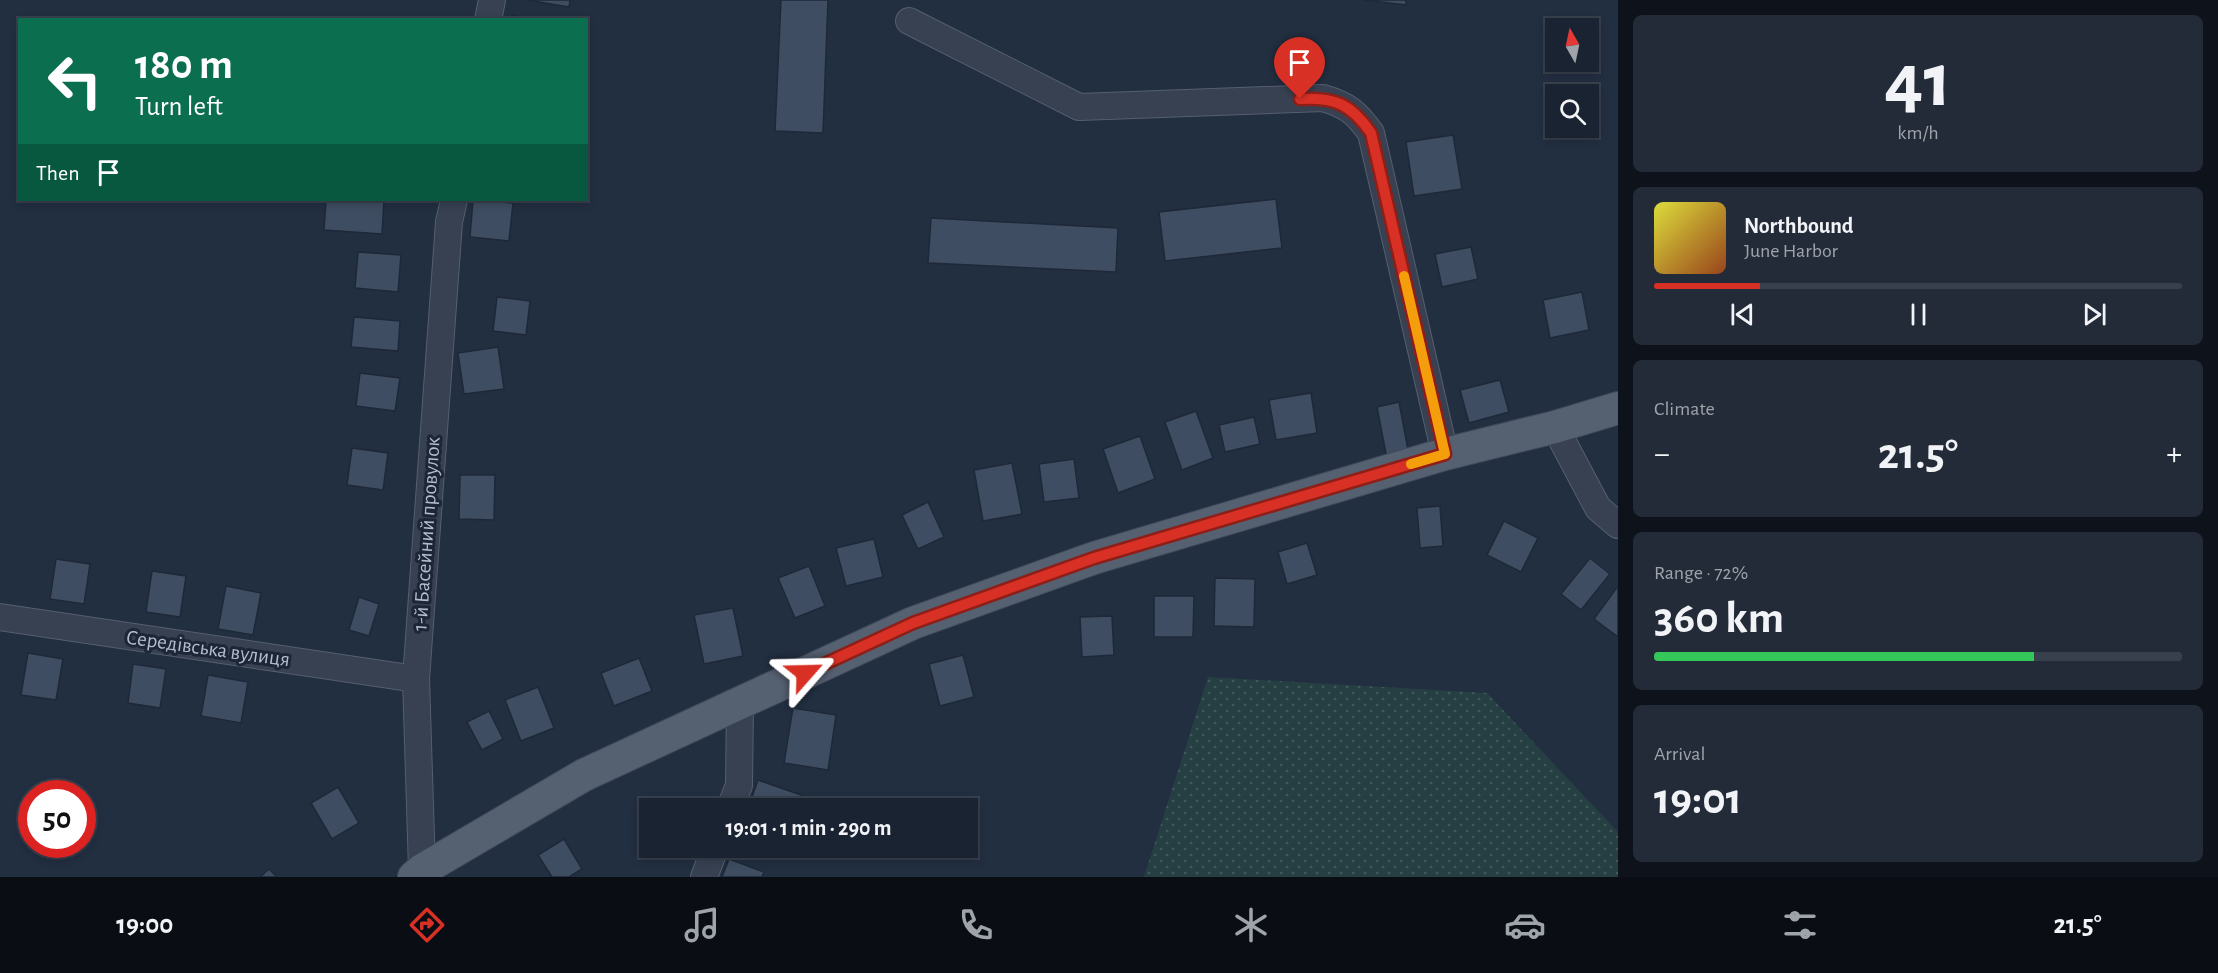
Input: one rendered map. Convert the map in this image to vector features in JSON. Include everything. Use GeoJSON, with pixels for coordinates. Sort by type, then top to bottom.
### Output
{"type":"FeatureCollection","features":[{"type":"Feature","properties":{"kind":"main road"},"geometry":{"type":"LineString","coordinates":[[418,874],[584,775],[913,623],[1094,558],[1445,454],[1555,427],[1618,408]]}},
{"type":"Feature","properties":{"kind":"street"},"geometry":{"type":"LineString","coordinates":[[488,18],[492,0]]}},
{"type":"Feature","properties":{"kind":"street"},"geometry":{"type":"LineString","coordinates":[[909,21],[1078,107],[1323,98],[1342,104],[1359,116],[1371,133],[1445,454]]}},
{"type":"Feature","properties":{"kind":"street","name":"1-й Басейний провулок"},"geometry":{"type":"LineString","coordinates":[[418,874],[416,679],[449,222],[453,201]]}},
{"type":"Feature","properties":{"kind":"street"},"geometry":{"type":"LineString","coordinates":[[1555,427],[1598,508],[1618,525]]}},
{"type":"Feature","properties":{"kind":"street","name":"Середівська вулиця"},"geometry":{"type":"LineString","coordinates":[[0,617],[416,679]]}},
{"type":"Feature","properties":{"kind":"street"},"geometry":{"type":"LineString","coordinates":[[734,798],[739,785],[740,703]]}},
{"type":"Feature","properties":{"kind":"street"},"geometry":{"type":"LineString","coordinates":[[704,877],[711,858]]}},
{"type":"Feature","properties":{"kind":"green space"},"geometry":{"type":"Polygon","coordinates":[[[1208,677],[1487,693],[1618,832],[1618,877],[1144,877],[1208,677]]]}},
{"type":"Feature","properties":{"kind":"building"},"geometry":{"type":"Polygon","coordinates":[[[527,0],[570,0],[569,7],[527,0]]]}},
{"type":"Feature","properties":{"kind":"building"},"geometry":{"type":"Polygon","coordinates":[[[781,0],[828,0],[823,133],[775,131],[781,0]]]}},
{"type":"Feature","properties":{"kind":"building"},"geometry":{"type":"Polygon","coordinates":[[[1364,0],[1406,0],[1406,5],[1364,0]]]}},
{"type":"Feature","properties":{"kind":"building"},"geometry":{"type":"Polygon","coordinates":[[[512,15],[528,18],[511,18],[512,15]]]}},
{"type":"Feature","properties":{"kind":"building"},"geometry":{"type":"Polygon","coordinates":[[[1453,135],[1462,189],[1414,196],[1406,142],[1453,135]]]}},
{"type":"Feature","properties":{"kind":"building"},"geometry":{"type":"Polygon","coordinates":[[[1276,199],[1282,248],[1165,261],[1159,212],[1276,199]]]}},
{"type":"Feature","properties":{"kind":"building"},"geometry":{"type":"Polygon","coordinates":[[[326,201],[384,201],[382,234],[324,230],[326,201]]]}},
{"type":"Feature","properties":{"kind":"building"},"geometry":{"type":"Polygon","coordinates":[[[473,201],[513,203],[509,241],[470,237],[473,201]]]}},
{"type":"Feature","properties":{"kind":"building"},"geometry":{"type":"Polygon","coordinates":[[[931,218],[1118,228],[1116,272],[928,263],[931,218]]]}},
{"type":"Feature","properties":{"kind":"building"},"geometry":{"type":"Polygon","coordinates":[[[1471,247],[1478,279],[1442,287],[1435,254],[1471,247]]]}},
{"type":"Feature","properties":{"kind":"building"},"geometry":{"type":"Polygon","coordinates":[[[358,252],[401,255],[398,292],[355,288],[358,252]]]}},
{"type":"Feature","properties":{"kind":"building"},"geometry":{"type":"Polygon","coordinates":[[[1582,292],[1589,330],[1550,338],[1543,300],[1582,292]]]}},
{"type":"Feature","properties":{"kind":"building"},"geometry":{"type":"Polygon","coordinates":[[[497,297],[530,301],[526,335],[493,331],[497,297]]]}},
{"type":"Feature","properties":{"kind":"building"},"geometry":{"type":"Polygon","coordinates":[[[354,317],[400,321],[398,351],[351,347],[354,317]]]}},
{"type":"Feature","properties":{"kind":"building"},"geometry":{"type":"Polygon","coordinates":[[[498,347],[504,389],[464,394],[458,353],[498,347]]]}},
{"type":"Feature","properties":{"kind":"building"},"geometry":{"type":"Polygon","coordinates":[[[360,373],[400,378],[395,411],[356,406],[360,373]]]}},
{"type":"Feature","properties":{"kind":"building"},"geometry":{"type":"Polygon","coordinates":[[[1500,380],[1509,412],[1469,423],[1460,390],[1500,380]]]}},
{"type":"Feature","properties":{"kind":"building"},"geometry":{"type":"Polygon","coordinates":[[[1311,393],[1317,433],[1276,440],[1269,400],[1311,393]]]}},
{"type":"Feature","properties":{"kind":"building"},"geometry":{"type":"Polygon","coordinates":[[[1399,402],[1409,455],[1387,459],[1377,407],[1399,402]]]}},
{"type":"Feature","properties":{"kind":"building"},"geometry":{"type":"Polygon","coordinates":[[[1196,411],[1213,458],[1182,470],[1165,422],[1196,411]]]}},
{"type":"Feature","properties":{"kind":"building"},"geometry":{"type":"Polygon","coordinates":[[[1254,417],[1260,444],[1225,452],[1219,425],[1254,417]]]}},
{"type":"Feature","properties":{"kind":"building"},"geometry":{"type":"Polygon","coordinates":[[[1140,436],[1155,479],[1118,493],[1103,449],[1140,436]]]}},
{"type":"Feature","properties":{"kind":"building"},"geometry":{"type":"Polygon","coordinates":[[[352,448],[388,453],[383,490],[347,485],[352,448]]]}},
{"type":"Feature","properties":{"kind":"building"},"geometry":{"type":"Polygon","coordinates":[[[1074,459],[1079,498],[1044,502],[1039,464],[1074,459]]]}},
{"type":"Feature","properties":{"kind":"building"},"geometry":{"type":"Polygon","coordinates":[[[1012,463],[1022,514],[983,521],[974,470],[1012,463]]]}},
{"type":"Feature","properties":{"kind":"building"},"geometry":{"type":"Polygon","coordinates":[[[460,475],[495,475],[494,520],[459,519],[460,475]]]}},
{"type":"Feature","properties":{"kind":"building"},"geometry":{"type":"Polygon","coordinates":[[[928,502],[944,537],[918,549],[902,515],[928,502]]]}},
{"type":"Feature","properties":{"kind":"building"},"geometry":{"type":"Polygon","coordinates":[[[1440,506],[1443,546],[1420,548],[1417,508],[1440,506]]]}},
{"type":"Feature","properties":{"kind":"building"},"geometry":{"type":"Polygon","coordinates":[[[1504,521],[1538,538],[1521,572],[1487,555],[1504,521]]]}},
{"type":"Feature","properties":{"kind":"building"},"geometry":{"type":"Polygon","coordinates":[[[874,539],[883,577],[846,586],[836,548],[874,539]]]}},
{"type":"Feature","properties":{"kind":"building"},"geometry":{"type":"Polygon","coordinates":[[[1307,543],[1317,575],[1287,584],[1278,552],[1307,543]]]}},
{"type":"Feature","properties":{"kind":"building"},"geometry":{"type":"Polygon","coordinates":[[[1590,558],[1610,574],[1581,610],[1561,594],[1590,558]]]}},
{"type":"Feature","properties":{"kind":"building"},"geometry":{"type":"Polygon","coordinates":[[[56,559],[90,564],[84,604],[50,599],[56,559]]]}},
{"type":"Feature","properties":{"kind":"building"},"geometry":{"type":"Polygon","coordinates":[[[809,566],[825,606],[795,618],[778,578],[809,566]]]}},
{"type":"Feature","properties":{"kind":"building"},"geometry":{"type":"Polygon","coordinates":[[[152,571],[186,576],[180,617],[146,612],[152,571]]]}},
{"type":"Feature","properties":{"kind":"building"},"geometry":{"type":"Polygon","coordinates":[[[1215,578],[1255,579],[1254,627],[1214,626],[1215,578]]]}},
{"type":"Feature","properties":{"kind":"building"},"geometry":{"type":"Polygon","coordinates":[[[226,586],[261,593],[253,635],[218,629],[226,586]]]}},
{"type":"Feature","properties":{"kind":"building"},"geometry":{"type":"Polygon","coordinates":[[[1618,586],[1618,637],[1594,619],[1618,586]]]}},
{"type":"Feature","properties":{"kind":"building"},"geometry":{"type":"Polygon","coordinates":[[[1154,596],[1194,596],[1193,637],[1154,637],[1154,596]]]}},
{"type":"Feature","properties":{"kind":"building"},"geometry":{"type":"Polygon","coordinates":[[[359,597],[379,604],[369,636],[349,630],[359,597]]]}},
{"type":"Feature","properties":{"kind":"building"},"geometry":{"type":"Polygon","coordinates":[[[733,608],[743,656],[704,664],[694,615],[733,608]]]}},
{"type":"Feature","properties":{"kind":"building"},"geometry":{"type":"Polygon","coordinates":[[[1112,616],[1114,655],[1082,657],[1080,617],[1112,616]]]}},
{"type":"Feature","properties":{"kind":"building"},"geometry":{"type":"Polygon","coordinates":[[[28,653],[63,659],[56,700],[21,695],[28,653]]]}},
{"type":"Feature","properties":{"kind":"building"},"geometry":{"type":"Polygon","coordinates":[[[963,655],[974,697],[940,706],[929,664],[963,655]]]}},
{"type":"Feature","properties":{"kind":"building"},"geometry":{"type":"Polygon","coordinates":[[[639,658],[652,691],[614,706],[601,673],[639,658]]]}},
{"type":"Feature","properties":{"kind":"building"},"geometry":{"type":"Polygon","coordinates":[[[133,664],[166,669],[160,708],[128,703],[133,664]]]}},
{"type":"Feature","properties":{"kind":"building"},"geometry":{"type":"Polygon","coordinates":[[[208,675],[248,682],[241,723],[201,716],[208,675]]]}},
{"type":"Feature","properties":{"kind":"building"},"geometry":{"type":"Polygon","coordinates":[[[538,687],[554,728],[521,741],[505,700],[538,687]]]}},
{"type":"Feature","properties":{"kind":"building"},"geometry":{"type":"Polygon","coordinates":[[[793,708],[836,715],[828,770],[784,763],[793,708]]]}},
{"type":"Feature","properties":{"kind":"building"},"geometry":{"type":"Polygon","coordinates":[[[489,711],[503,739],[482,750],[467,722],[489,711]]]}},
{"type":"Feature","properties":{"kind":"building"},"geometry":{"type":"Polygon","coordinates":[[[758,780],[801,795],[800,798],[752,798],[758,780]]]}},
{"type":"Feature","properties":{"kind":"building"},"geometry":{"type":"Polygon","coordinates":[[[338,787],[359,823],[332,839],[311,803],[338,787]]]}},
{"type":"Feature","properties":{"kind":"building"},"geometry":{"type":"Polygon","coordinates":[[[564,839],[582,869],[569,877],[552,877],[538,855],[564,839]]]}},
{"type":"Feature","properties":{"kind":"building"},"geometry":{"type":"Polygon","coordinates":[[[729,859],[764,872],[762,877],[722,877],[729,859]]]}},
{"type":"Feature","properties":{"kind":"building"},"geometry":{"type":"Polygon","coordinates":[[[269,869],[277,877],[260,877],[269,869]]]}},
{"type":"Feature","properties":{"kind":"slow traffic"},"geometry":{"type":"LineString","coordinates":[[1404,276],[1445,454],[1411,464]]}},
{"type":"Feature","properties":{"kind":"route"},"geometry":{"type":"LineString","coordinates":[[805,673],[913,623],[1094,558],[1445,454],[1371,133],[1359,116],[1342,104],[1323,98],[1300,99]]}}]}
